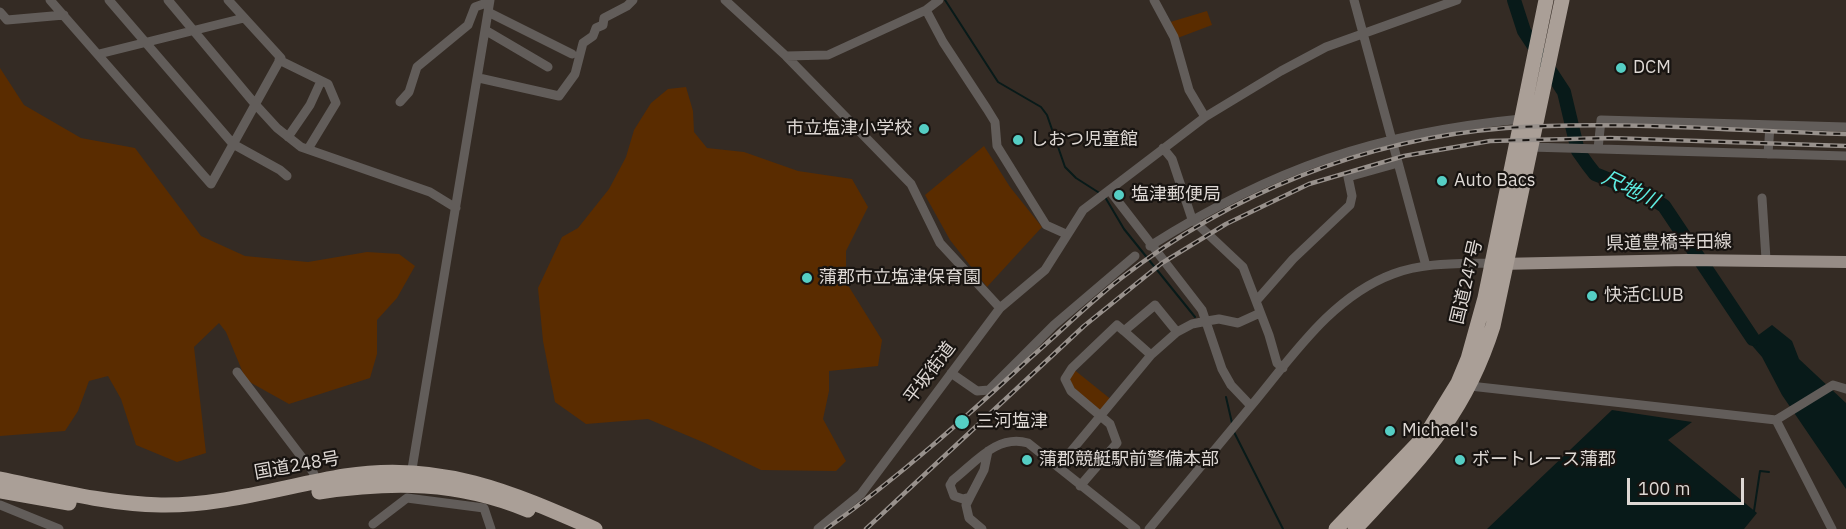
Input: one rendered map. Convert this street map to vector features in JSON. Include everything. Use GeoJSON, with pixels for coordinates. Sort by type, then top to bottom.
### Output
{"type":"FeatureCollection","features":[{"type":"Feature","properties":{"kind":"highway","name":"国道247号"},"geometry":{"type":"LineString","coordinates":[[1355,529],[1418,464],[1435,442],[1470,386],[1481,362],[1493,327],[1499,264],[1521,119],[1546,0]]}},
{"type":"Feature","properties":{"kind":"highway","name":"国道247号"},"geometry":{"type":"LineString","coordinates":[[1336,529],[1426,435],[1458,383],[1499,264],[1530,147],[1562,0]]}},
{"type":"Feature","properties":{"kind":"highway","name":"国道248号"},"geometry":{"type":"LineString","coordinates":[[0,479],[93,498],[162,505],[202,502],[347,476],[411,478],[488,485],[595,529]]}},
{"type":"Feature","properties":{"kind":"highway","name":"国道248号"},"geometry":{"type":"LineString","coordinates":[[0,491],[117,511],[164,515],[224,509],[411,478],[486,496],[572,529]]}},
{"type":"Feature","properties":{"kind":"main road","name":"県道豊橋幸田線"},"geometry":{"type":"LineString","coordinates":[[1499,264],[1687,260],[1846,262]]}},
{"type":"Feature","properties":{"kind":"street"},"geometry":{"type":"LineString","coordinates":[[50,0],[211,184],[281,58],[228,0]]}},
{"type":"Feature","properties":{"kind":"street"},"geometry":{"type":"LineString","coordinates":[[109,0],[233,144],[287,176]]}},
{"type":"Feature","properties":{"kind":"street"},"geometry":{"type":"LineString","coordinates":[[168,0],[255,104],[288,137],[308,149],[430,192],[456,208]]}},
{"type":"Feature","properties":{"kind":"street"},"geometry":{"type":"LineString","coordinates":[[479,78],[559,96],[575,74],[583,43],[593,36],[596,28],[603,25],[604,18],[627,6],[633,0]]}},
{"type":"Feature","properties":{"kind":"street"},"geometry":{"type":"LineString","coordinates":[[725,0],[786,56],[911,184],[940,243],[1000,308]]}},
{"type":"Feature","properties":{"kind":"street"},"geometry":{"type":"LineString","coordinates":[[786,56],[828,55],[926,9],[939,0]]}},
{"type":"Feature","properties":{"kind":"street"},"geometry":{"type":"LineString","coordinates":[[1154,0],[1174,37],[1188,90],[1205,117]]}},
{"type":"Feature","properties":{"kind":"street"},"geometry":{"type":"LineString","coordinates":[[1354,0],[1426,266]]}},
{"type":"Feature","properties":{"kind":"street","name":"平坂街道"},"geometry":{"type":"LineString","coordinates":[[818,529],[861,494],[1000,308],[1045,270],[1058,254],[1066,234],[1083,210],[1205,117],[1326,47],[1457,0]]}},
{"type":"Feature","properties":{"kind":"street"},"geometry":{"type":"LineString","coordinates":[[411,478],[479,78],[489,5]]}},
{"type":"Feature","properties":{"kind":"street"},"geometry":{"type":"LineString","coordinates":[[400,102],[408,92],[417,67],[468,26],[475,7],[489,5],[572,54]]}},
{"type":"Feature","properties":{"kind":"street"},"geometry":{"type":"LineString","coordinates":[[926,9],[943,42],[987,109],[994,122],[997,146],[1046,225],[1066,234]]}},
{"type":"Feature","properties":{"kind":"street"},"geometry":{"type":"LineString","coordinates":[[0,12],[7,20],[64,15]]}},
{"type":"Feature","properties":{"kind":"street"},"geometry":{"type":"LineString","coordinates":[[99,54],[244,18]]}},
{"type":"Feature","properties":{"kind":"street"},"geometry":{"type":"LineString","coordinates":[[485,30],[548,67]]}},
{"type":"Feature","properties":{"kind":"street"},"geometry":{"type":"LineString","coordinates":[[279,60],[328,84],[336,103],[308,149]]}},
{"type":"Feature","properties":{"kind":"street"},"geometry":{"type":"LineString","coordinates":[[288,137],[309,105],[321,81]]}},
{"type":"Feature","properties":{"kind":"street"},"geometry":{"type":"LineString","coordinates":[[1150,246],[1192,219],[1252,187],[1322,159],[1392,138],[1468,124],[1521,119]]}},
{"type":"Feature","properties":{"kind":"street"},"geometry":{"type":"LineString","coordinates":[[1594,149],[1601,120],[1846,127]]}},
{"type":"Feature","properties":{"kind":"street"},"geometry":{"type":"LineString","coordinates":[[1768,154],[1770,126]]}},
{"type":"Feature","properties":{"kind":"street"},"geometry":{"type":"LineString","coordinates":[[1530,147],[1846,156]]}},
{"type":"Feature","properties":{"kind":"street"},"geometry":{"type":"LineString","coordinates":[[1163,148],[1172,159],[1192,219],[1243,267],[1257,300],[1276,363],[1283,368]]}},
{"type":"Feature","properties":{"kind":"street"},"geometry":{"type":"LineString","coordinates":[[1257,300],[1293,259],[1350,205],[1352,196],[1348,177],[1398,163]]}},
{"type":"Feature","properties":{"kind":"street"},"geometry":{"type":"LineString","coordinates":[[1105,194],[1202,310],[1222,369],[1231,385],[1251,406]]}},
{"type":"Feature","properties":{"kind":"street"},"geometry":{"type":"LineString","coordinates":[[1762,198],[1766,260]]}},
{"type":"Feature","properties":{"kind":"street"},"geometry":{"type":"LineString","coordinates":[[951,373],[977,391],[989,390],[1054,325],[1135,256]]}},
{"type":"Feature","properties":{"kind":"street"},"geometry":{"type":"LineString","coordinates":[[1149,529],[1283,368],[1328,316],[1349,296],[1391,274],[1426,266],[1499,264]]}},
{"type":"Feature","properties":{"kind":"street"},"geometry":{"type":"LineString","coordinates":[[1124,331],[1155,304],[1178,333]]}},
{"type":"Feature","properties":{"kind":"street"},"geometry":{"type":"LineString","coordinates":[[1058,467],[1151,355],[1178,333],[1192,324],[1219,319],[1238,323],[1260,313]]}},
{"type":"Feature","properties":{"kind":"street"},"geometry":{"type":"LineString","coordinates":[[1080,486],[1117,443],[1110,424],[1071,391],[1065,379],[1072,368],[1117,325],[1151,355]]}},
{"type":"Feature","properties":{"kind":"street"},"geometry":{"type":"LineString","coordinates":[[237,372],[313,472],[317,482]]}},
{"type":"Feature","properties":{"kind":"street"},"geometry":{"type":"LineString","coordinates":[[1470,386],[1776,420],[1833,385],[1846,389]]}},
{"type":"Feature","properties":{"kind":"street"},"geometry":{"type":"LineString","coordinates":[[1776,420],[1832,529]]}},
{"type":"Feature","properties":{"kind":"street"},"geometry":{"type":"LineString","coordinates":[[970,497],[963,499],[954,496],[950,485],[998,444],[1017,440],[1028,443],[1136,529]]}},
{"type":"Feature","properties":{"kind":"street"},"geometry":{"type":"LineString","coordinates":[[982,529],[969,518],[966,505],[984,470],[988,451]]}},
{"type":"Feature","properties":{"kind":"street"},"geometry":{"type":"LineString","coordinates":[[373,524],[407,498],[484,508],[491,529]]}},
{"type":"Feature","properties":{"kind":"street"},"geometry":{"type":"LineString","coordinates":[[0,505],[59,529]]}},
{"type":"Feature","properties":{"kind":"shaded area"},"geometry":{"type":"Polygon","coordinates":[[[1207,11],[1212,25],[1175,39],[1167,23],[1207,11]]]}},
{"type":"Feature","properties":{"kind":"shaded area"},"geometry":{"type":"Polygon","coordinates":[[[0,68],[24,105],[81,138],[135,148],[201,236],[245,256],[308,262],[367,252],[399,254],[415,266],[397,298],[377,320],[377,354],[370,378],[289,404],[246,380],[226,332],[219,323],[194,347],[206,453],[177,462],[136,445],[121,399],[108,376],[89,381],[78,411],[65,431],[0,436],[0,68]]]}},
{"type":"Feature","properties":{"kind":"shaded area"},"geometry":{"type":"Polygon","coordinates":[[[686,87],[693,111],[694,132],[707,148],[744,152],[798,171],[852,179],[868,207],[846,251],[846,282],[882,340],[878,366],[829,371],[829,391],[823,419],[846,461],[836,471],[761,470],[648,419],[586,424],[555,402],[543,341],[538,288],[562,237],[578,228],[609,189],[626,157],[634,130],[651,103],[668,89],[686,87]]]}},
{"type":"Feature","properties":{"kind":"shaded area"},"geometry":{"type":"Polygon","coordinates":[[[984,146],[1010,187],[1042,227],[987,287],[950,240],[925,195],[984,146]]]}},
{"type":"Feature","properties":{"kind":"shaded area"},"geometry":{"type":"Polygon","coordinates":[[[1772,325],[1792,341],[1799,359],[1846,403],[1846,489],[1782,395],[1762,357],[1749,342],[1772,325]]]}},
{"type":"Feature","properties":{"kind":"shaded area"},"geometry":{"type":"Polygon","coordinates":[[[1072,368],[1113,401],[1100,417],[1065,379],[1072,368]]]}},
{"type":"Feature","properties":{"kind":"shaded area","name":"ボートレース蒲郡"},"geometry":{"type":"Polygon","coordinates":[[[1612,410],[1692,422],[1668,440],[1757,513],[1744,529],[1487,529],[1612,410]]]}},
{"type":"Feature","properties":{"kind":"waterway"},"geometry":{"type":"LineString","coordinates":[[945,0],[998,82],[1041,107],[1047,115],[1065,167],[1076,178],[1101,194]]}},
{"type":"Feature","properties":{"kind":"waterway","name":"尺地川"},"geometry":{"type":"LineString","coordinates":[[1514,0],[1524,31],[1564,92],[1578,151],[1595,174],[1645,194],[1664,206],[1753,339]]}},
{"type":"Feature","properties":{"kind":"waterway"},"geometry":{"type":"LineString","coordinates":[[1105,197],[1124,229],[1195,317]]}},
{"type":"Feature","properties":{"kind":"waterway"},"geometry":{"type":"LineString","coordinates":[[1226,397],[1232,423]]}},
{"type":"Feature","properties":{"kind":"waterway"},"geometry":{"type":"LineString","coordinates":[[1234,432],[1283,529]]}},
{"type":"Feature","properties":{"kind":"waterway"},"geometry":{"type":"LineString","coordinates":[[1754,511],[1760,471],[1769,472]]}},
{"type":"Feature","properties":{"kind":"railway"},"geometry":{"type":"LineString","coordinates":[[826,529],[930,447],[1120,279],[1163,248],[1207,221],[1254,196],[1302,175],[1402,144],[1453,134],[1506,128],[1591,125],[1846,134]]}},
{"type":"Feature","properties":{"kind":"railway"},"geometry":{"type":"LineString","coordinates":[[866,529],[1084,326],[1162,263],[1226,224],[1309,184],[1404,156],[1490,141],[1610,138],[1846,146]]}},
{"type":"Feature","properties":{"kind":"place","name":"DCM"},"geometry":{"type":"Point","coordinates":[1621,68]}},
{"type":"Feature","properties":{"kind":"place","name":"市立塩津小学校"},"geometry":{"type":"Point","coordinates":[924,129]}},
{"type":"Feature","properties":{"kind":"place","name":"しおつ児童館"},"geometry":{"type":"Point","coordinates":[1018,140]}},
{"type":"Feature","properties":{"kind":"place","name":"Auto Bacs"},"geometry":{"type":"Point","coordinates":[1442,181]}},
{"type":"Feature","properties":{"kind":"place","name":"塩津郵便局"},"geometry":{"type":"Point","coordinates":[1119,195]}},
{"type":"Feature","properties":{"kind":"place","name":"蒲郡市立塩津保育園"},"geometry":{"type":"Point","coordinates":[807,278]}},
{"type":"Feature","properties":{"kind":"place","name":"快活CLUB"},"geometry":{"type":"Point","coordinates":[1592,296]}},
{"type":"Feature","properties":{"kind":"place","name":"三河塩津"},"geometry":{"type":"Point","coordinates":[962,422]}},
{"type":"Feature","properties":{"kind":"place","name":"Michael's"},"geometry":{"type":"Point","coordinates":[1390,431]}},
{"type":"Feature","properties":{"kind":"place","name":"蒲郡競艇駅前警備本部"},"geometry":{"type":"Point","coordinates":[1027,460]}},
{"type":"Feature","properties":{"kind":"place","name":"ボートレース蒲郡"},"geometry":{"type":"Point","coordinates":[1460,460]}}]}
